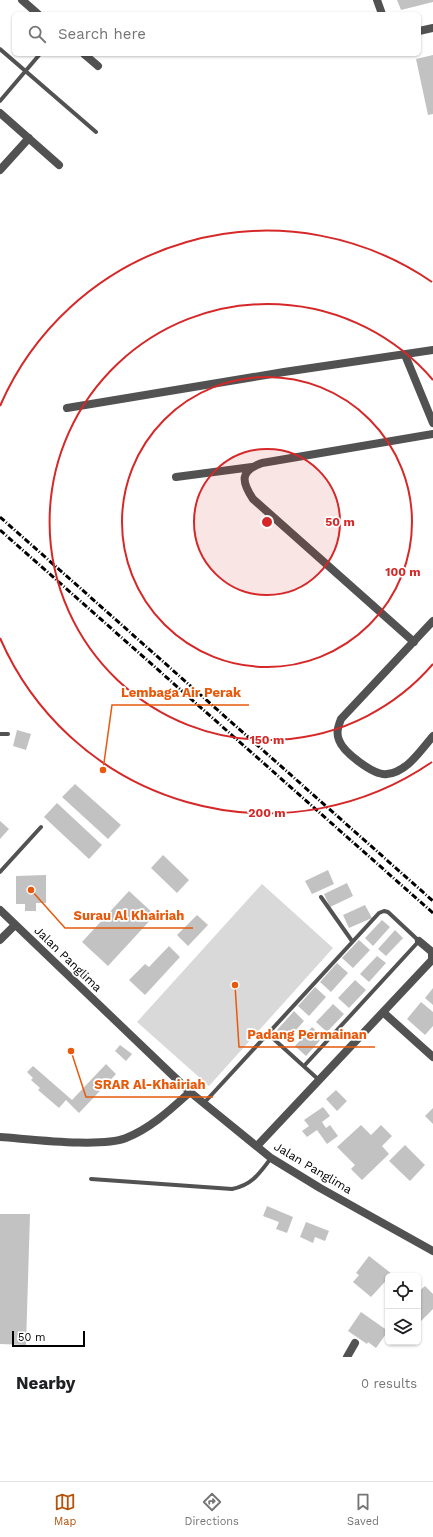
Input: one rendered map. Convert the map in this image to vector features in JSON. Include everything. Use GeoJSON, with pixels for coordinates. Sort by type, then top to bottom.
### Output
{"type":"FeatureCollection","features":[{"type":"Feature","properties":{"kind":"street"},"geometry":{"type":"LineString","coordinates":[[22,0],[36,12]]}},
{"type":"Feature","properties":{"kind":"street"},"geometry":{"type":"LineString","coordinates":[[376,0],[381,12]]}},
{"type":"Feature","properties":{"kind":"street"},"geometry":{"type":"LineString","coordinates":[[421,31],[433,28]]}},
{"type":"Feature","properties":{"kind":"street"},"geometry":{"type":"LineString","coordinates":[[86,56],[98,66]]}},
{"type":"Feature","properties":{"kind":"street"},"geometry":{"type":"LineString","coordinates":[[0,113],[60,165]]}},
{"type":"Feature","properties":{"kind":"street"},"geometry":{"type":"LineString","coordinates":[[0,170],[29,138]]}},
{"type":"Feature","properties":{"kind":"street"},"geometry":{"type":"LineString","coordinates":[[68,408],[433,350]]}},
{"type":"Feature","properties":{"kind":"street"},"geometry":{"type":"LineString","coordinates":[[405,355],[433,423]]}},
{"type":"Feature","properties":{"kind":"street"},"geometry":{"type":"LineString","coordinates":[[176,477],[252,467],[262,463],[433,434]]}},
{"type":"Feature","properties":{"kind":"street"},"geometry":{"type":"LineString","coordinates":[[252,467],[245,473],[244,482],[253,499],[414,642]]}},
{"type":"Feature","properties":{"kind":"street"},"geometry":{"type":"LineString","coordinates":[[433,621],[341,719],[337,729],[339,740],[346,752],[376,773],[386,775],[400,770],[409,764],[433,736]]}},
{"type":"Feature","properties":{"kind":"street","name":"Jalan Panglima"},"geometry":{"type":"LineString","coordinates":[[0,910],[190,1092],[271,1158],[320,1188],[433,1250]]}},
{"type":"Feature","properties":{"kind":"street"},"geometry":{"type":"LineString","coordinates":[[0,940],[16,925]]}},
{"type":"Feature","properties":{"kind":"street"},"geometry":{"type":"LineString","coordinates":[[257,1146],[384,1013],[432,960],[432,952],[419,941]]}},
{"type":"Feature","properties":{"kind":"street"},"geometry":{"type":"LineString","coordinates":[[384,1013],[433,1057]]}},
{"type":"Feature","properties":{"kind":"street"},"geometry":{"type":"LineString","coordinates":[[0,1137],[102,1142],[124,1138],[146,1128],[190,1092]]}},
{"type":"Feature","properties":{"kind":"street"},"geometry":{"type":"LineString","coordinates":[[347,1357],[355,1343]]}},
{"type":"Feature","properties":{"kind":"lane"},"geometry":{"type":"LineString","coordinates":[[0,50],[96,132]]}},
{"type":"Feature","properties":{"kind":"lane"},"geometry":{"type":"LineString","coordinates":[[0,101],[38,56]]}},
{"type":"Feature","properties":{"kind":"lane"},"geometry":{"type":"LineString","coordinates":[[0,734],[8,734]]}},
{"type":"Feature","properties":{"kind":"lane"},"geometry":{"type":"LineString","coordinates":[[0,872],[41,828]]}},
{"type":"Feature","properties":{"kind":"lane"},"geometry":{"type":"LineString","coordinates":[[321,896],[352,941]]}},
{"type":"Feature","properties":{"kind":"lane"},"geometry":{"type":"LineString","coordinates":[[204,1103],[352,941],[379,913],[384,911],[388,912],[419,941],[304,1066]]}},
{"type":"Feature","properties":{"kind":"lane"},"geometry":{"type":"LineString","coordinates":[[267,1033],[320,1080]]}},
{"type":"Feature","properties":{"kind":"lane"},"geometry":{"type":"LineString","coordinates":[[91,1179],[232,1189],[243,1187],[254,1180],[271,1158]]}},
{"type":"Feature","properties":{"kind":"shaded area"},"geometry":{"type":"Polygon","coordinates":[[[262,884],[333,948],[209,1086],[137,1022],[262,884]]]}},
{"type":"Feature","properties":{"kind":"building"},"geometry":{"type":"Polygon","coordinates":[[[397,0],[433,0],[433,2],[401,10],[397,0]]]}},
{"type":"Feature","properties":{"kind":"building"},"geometry":{"type":"Polygon","coordinates":[[[433,55],[433,114],[428,115],[416,59],[433,55]]]}},
{"type":"Feature","properties":{"kind":"building"},"geometry":{"type":"Polygon","coordinates":[[[17,730],[31,734],[26,750],[13,746],[17,730]]]}},
{"type":"Feature","properties":{"kind":"building"},"geometry":{"type":"Polygon","coordinates":[[[75,784],[121,825],[108,839],[62,797],[75,784]]]}},
{"type":"Feature","properties":{"kind":"building"},"geometry":{"type":"Polygon","coordinates":[[[57,803],[102,845],[89,859],[44,817],[57,803]]]}},
{"type":"Feature","properties":{"kind":"building"},"geometry":{"type":"Polygon","coordinates":[[[0,821],[9,829],[0,839],[0,821]]]}},
{"type":"Feature","properties":{"kind":"building"},"geometry":{"type":"Polygon","coordinates":[[[163,855],[189,880],[177,893],[151,868],[163,855]]]}},
{"type":"Feature","properties":{"kind":"building"},"geometry":{"type":"Polygon","coordinates":[[[328,870],[334,884],[312,894],[305,881],[328,870]]]}},
{"type":"Feature","properties":{"kind":"building"},"geometry":{"type":"Polygon","coordinates":[[[46,875],[46,903],[36,903],[36,911],[25,911],[25,904],[16,904],[16,876],[46,875]]]}},
{"type":"Feature","properties":{"kind":"building"},"geometry":{"type":"Polygon","coordinates":[[[347,883],[353,896],[330,907],[324,894],[347,883]]]}},
{"type":"Feature","properties":{"kind":"building"},"geometry":{"type":"Polygon","coordinates":[[[129,891],[155,915],[108,966],[82,942],[129,891]]]}},
{"type":"Feature","properties":{"kind":"building"},"geometry":{"type":"Polygon","coordinates":[[[365,905],[372,918],[349,928],[343,915],[365,905]]]}},
{"type":"Feature","properties":{"kind":"building"},"geometry":{"type":"Polygon","coordinates":[[[197,915],[208,925],[188,946],[177,935],[197,915]]]}},
{"type":"Feature","properties":{"kind":"building"},"geometry":{"type":"Polygon","coordinates":[[[382,920],[390,927],[373,946],[365,938],[382,920]]]}},
{"type":"Feature","properties":{"kind":"building"},"geometry":{"type":"Polygon","coordinates":[[[395,930],[403,938],[386,956],[378,949],[395,930]]]}},
{"type":"Feature","properties":{"kind":"building"},"geometry":{"type":"Polygon","coordinates":[[[359,940],[370,950],[353,968],[342,958],[359,940]]]}},
{"type":"Feature","properties":{"kind":"building"},"geometry":{"type":"Polygon","coordinates":[[[169,946],[180,957],[145,995],[129,980],[145,964],[149,967],[169,946]]]}},
{"type":"Feature","properties":{"kind":"building"},"geometry":{"type":"Polygon","coordinates":[[[377,956],[386,963],[369,982],[360,974],[377,956]]]}},
{"type":"Feature","properties":{"kind":"building"},"geometry":{"type":"Polygon","coordinates":[[[337,963],[348,973],[331,992],[320,982],[337,963]]]}},
{"type":"Feature","properties":{"kind":"building"},"geometry":{"type":"Polygon","coordinates":[[[355,980],[366,990],[349,1008],[338,998],[355,980]]]}},
{"type":"Feature","properties":{"kind":"building"},"geometry":{"type":"Polygon","coordinates":[[[315,987],[326,997],[309,1016],[298,1006],[315,987]]]}},
{"type":"Feature","properties":{"kind":"building"},"geometry":{"type":"Polygon","coordinates":[[[433,988],[433,1005],[425,998],[433,988]]]}},
{"type":"Feature","properties":{"kind":"building"},"geometry":{"type":"Polygon","coordinates":[[[421,1002],[433,1012],[433,1026],[425,1035],[407,1019],[421,1002]]]}},
{"type":"Feature","properties":{"kind":"building"},"geometry":{"type":"Polygon","coordinates":[[[333,1004],[344,1014],[327,1032],[316,1022],[333,1004]]]}},
{"type":"Feature","properties":{"kind":"building"},"geometry":{"type":"Polygon","coordinates":[[[294,1011],[304,1021],[288,1039],[277,1030],[294,1011]]]}},
{"type":"Feature","properties":{"kind":"building"},"geometry":{"type":"Polygon","coordinates":[[[312,1027],[323,1037],[306,1056],[295,1046],[312,1027]]]}},
{"type":"Feature","properties":{"kind":"building"},"geometry":{"type":"Polygon","coordinates":[[[120,1045],[132,1054],[126,1061],[115,1051],[120,1045]]]}},
{"type":"Feature","properties":{"kind":"building"},"geometry":{"type":"Polygon","coordinates":[[[106,1064],[116,1074],[79,1113],[66,1100],[59,1108],[38,1090],[40,1088],[31,1080],[33,1078],[27,1072],[33,1066],[72,1100],[106,1064]]]}},
{"type":"Feature","properties":{"kind":"building"},"geometry":{"type":"Polygon","coordinates":[[[336,1090],[347,1101],[337,1111],[326,1099],[336,1090]]]}},
{"type":"Feature","properties":{"kind":"building"},"geometry":{"type":"Polygon","coordinates":[[[323,1107],[330,1116],[322,1122],[326,1128],[330,1125],[338,1136],[327,1144],[317,1130],[307,1137],[302,1131],[309,1126],[304,1120],[323,1107]]]}},
{"type":"Feature","properties":{"kind":"building"},"geometry":{"type":"Polygon","coordinates":[[[433,1108],[433,1124],[425,1116],[433,1108]]]}},
{"type":"Feature","properties":{"kind":"building"},"geometry":{"type":"Polygon","coordinates":[[[361,1125],[371,1135],[381,1125],[392,1136],[382,1146],[389,1154],[362,1180],[351,1169],[355,1165],[337,1147],[361,1125]]]}},
{"type":"Feature","properties":{"kind":"building"},"geometry":{"type":"Polygon","coordinates":[[[405,1145],[425,1165],[410,1181],[389,1161],[405,1145]]]}},
{"type":"Feature","properties":{"kind":"building"},"geometry":{"type":"Polygon","coordinates":[[[267,1206],[293,1217],[287,1233],[276,1229],[279,1222],[263,1216],[267,1206]]]}},
{"type":"Feature","properties":{"kind":"building"},"geometry":{"type":"Polygon","coordinates":[[[0,1214],[30,1214],[26,1345],[0,1344],[0,1214]]]}},
{"type":"Feature","properties":{"kind":"building"},"geometry":{"type":"Polygon","coordinates":[[[306,1222],[329,1231],[325,1241],[315,1237],[313,1243],[300,1237],[306,1222]]]}},
{"type":"Feature","properties":{"kind":"building"},"geometry":{"type":"Polygon","coordinates":[[[369,1256],[391,1273],[385,1273],[385,1282],[371,1297],[353,1282],[359,1275],[356,1273],[369,1256]]]}},
{"type":"Feature","properties":{"kind":"building"},"geometry":{"type":"Polygon","coordinates":[[[425,1286],[433,1294],[433,1309],[421,1321],[421,1309],[421,1289],[425,1286]]]}},
{"type":"Feature","properties":{"kind":"building"},"geometry":{"type":"Polygon","coordinates":[[[361,1312],[385,1329],[385,1335],[376,1348],[368,1342],[367,1344],[348,1331],[361,1312]]]}},
{"type":"Feature","properties":{"kind":"railway"},"geometry":{"type":"LineString","coordinates":[[0,517],[433,901]]}},
{"type":"Feature","properties":{"kind":"railway"},"geometry":{"type":"LineString","coordinates":[[0,530],[433,913]]}},
{"type":"Feature","properties":{"kind":"place","name":"Lembaga Air Perak"},"geometry":{"type":"Point","coordinates":[103,770]}},
{"type":"Feature","properties":{"kind":"place","name":"Surau Al Khairiah"},"geometry":{"type":"Point","coordinates":[31,890]}},
{"type":"Feature","properties":{"kind":"place","name":"Padang Permainan"},"geometry":{"type":"Point","coordinates":[235,985]}},
{"type":"Feature","properties":{"kind":"place","name":"SRAR Al-Khairiah"},"geometry":{"type":"Point","coordinates":[71,1051]}}]}
